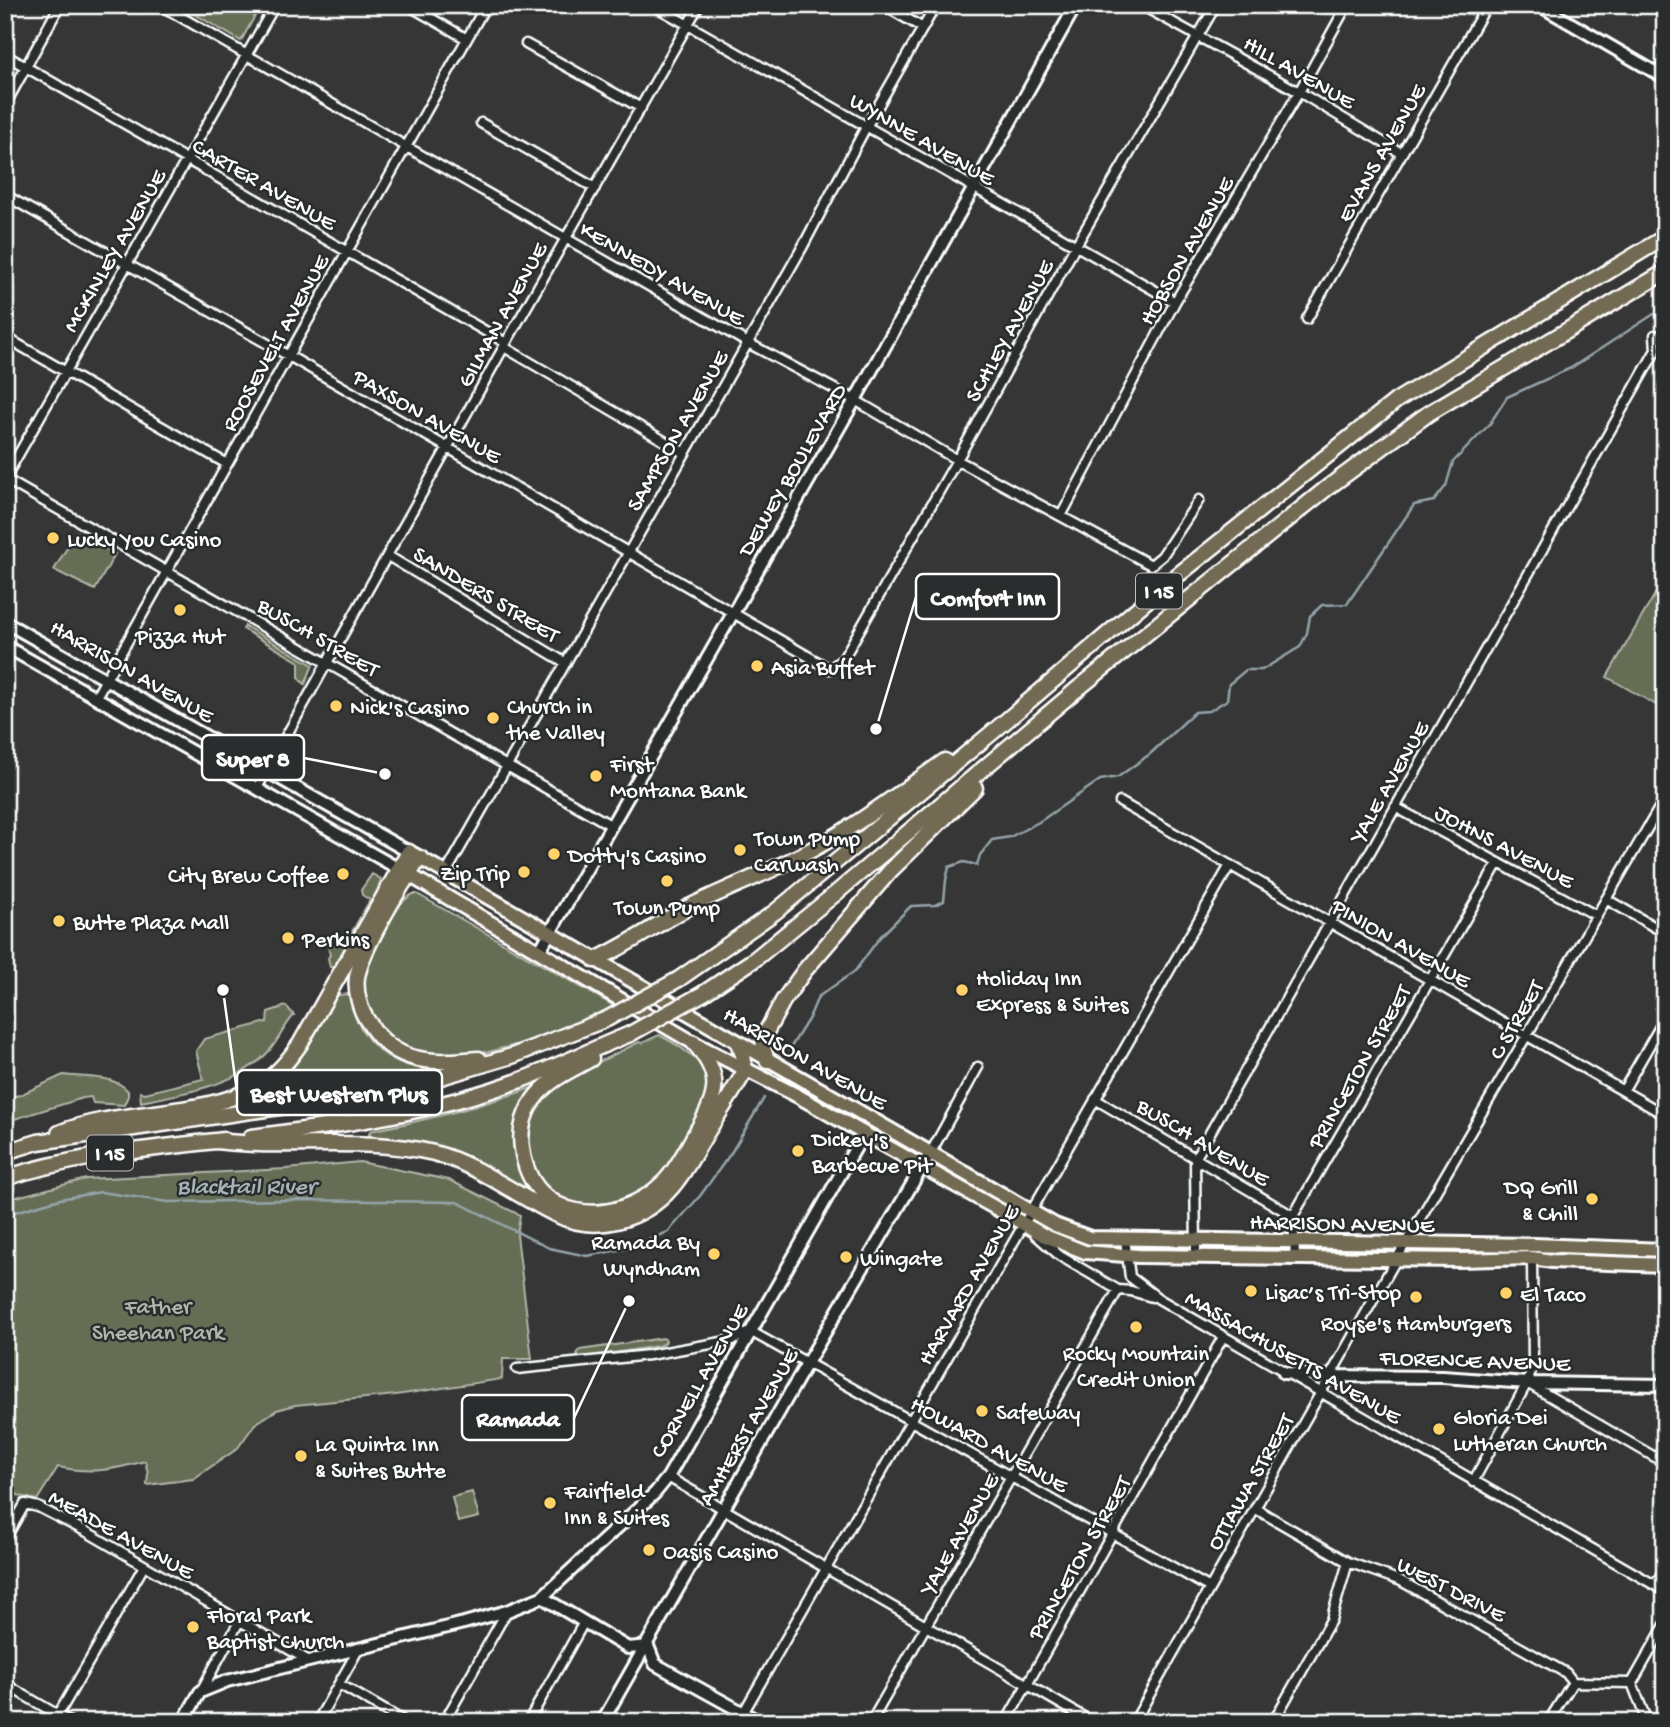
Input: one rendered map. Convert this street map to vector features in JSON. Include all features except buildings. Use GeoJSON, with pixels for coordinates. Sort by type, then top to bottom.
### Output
{"type":"FeatureCollection","features":[{"type":"Feature","properties":{"kind":"highway","name":"I 15"},"geometry":{"type":"LineString","coordinates":[[5,1152],[38,1142],[397,1090],[512,1056],[607,1019],[679,979],[775,912],[1158,591],[1397,400],[1665,237]]}},
{"type":"Feature","properties":{"kind":"highway","name":"I 15"},"geometry":{"type":"LineString","coordinates":[[5,1178],[96,1156],[387,1117],[446,1103],[520,1080],[629,1034],[704,993],[755,959],[1075,691],[1327,488],[1429,413],[1665,272]]}},
{"type":"Feature","properties":{"kind":"highway"},"geometry":{"type":"LineString","coordinates":[[767,1060],[763,1041],[783,1001],[843,924],[935,825],[1007,760],[1075,691]]}},
{"type":"Feature","properties":{"kind":"highway"},"geometry":{"type":"LineString","coordinates":[[595,960],[700,901],[811,850],[863,818],[953,755],[994,731]]}},
{"type":"Feature","properties":{"kind":"highway"},"geometry":{"type":"LineString","coordinates":[[38,1142],[75,1126],[217,1101],[246,1092],[272,1077],[300,1044],[414,855]]}},
{"type":"Feature","properties":{"kind":"highway"},"geometry":{"type":"LineString","coordinates":[[404,872],[361,963],[357,980],[364,1017],[388,1045],[400,1054],[417,1059],[440,1062],[512,1056]]}},
{"type":"Feature","properties":{"kind":"highway"},"geometry":{"type":"LineString","coordinates":[[629,1034],[538,1093],[525,1116],[520,1136],[526,1168],[549,1200],[571,1211],[597,1213],[621,1209],[654,1191],[672,1173],[708,1112],[714,1091],[714,1076],[708,1059],[694,1043]]}},
{"type":"Feature","properties":{"kind":"highway"},"geometry":{"type":"LineString","coordinates":[[217,1141],[251,1145],[324,1143],[403,1147],[445,1156],[482,1172],[541,1207],[569,1220],[594,1224],[613,1222],[646,1209],[670,1190],[681,1176],[745,1070],[746,1062],[738,1043]]}},
{"type":"Feature","properties":{"kind":"main road","name":"HARRISON AVENUE"},"geometry":{"type":"LineString","coordinates":[[414,855],[1055,1225],[1090,1238],[1534,1245],[1665,1250]]}},
{"type":"Feature","properties":{"kind":"main road","name":"HARRISON AVENUE"},"geometry":{"type":"LineString","coordinates":[[404,872],[694,1043],[864,1133],[1023,1224],[1066,1246],[1085,1252],[1127,1256],[1532,1258],[1552,1262],[1665,1265]]}},
{"type":"Feature","properties":{"kind":"street"},"geometry":{"type":"LineString","coordinates":[[5,105],[60,5]]}},
{"type":"Feature","properties":{"kind":"street","name":"KENNEDY AVENUE"},"geometry":{"type":"LineString","coordinates":[[160,5],[748,343],[1150,565],[1162,556],[1199,500]]}},
{"type":"Feature","properties":{"kind":"street","name":"MCKINLEY AVENUE"},"geometry":{"type":"LineString","coordinates":[[5,478],[275,5]]}},
{"type":"Feature","properties":{"kind":"street"},"geometry":{"type":"LineString","coordinates":[[408,5],[467,39]]}},
{"type":"Feature","properties":{"kind":"street","name":"ROOSEVELT AVENUE"},"geometry":{"type":"LineString","coordinates":[[96,697],[486,5]]}},
{"type":"Feature","properties":{"kind":"street","name":"WYNNE AVENUE"},"geometry":{"type":"LineString","coordinates":[[653,5],[1175,302]]}},
{"type":"Feature","properties":{"kind":"street","name":"GILMAN AVENUE"},"geometry":{"type":"LineString","coordinates":[[257,788],[699,5]]}},
{"type":"Feature","properties":{"kind":"street"},"geometry":{"type":"LineString","coordinates":[[883,5],[923,28]]}},
{"type":"Feature","properties":{"kind":"street","name":"SAMPSON AVENUE"},"geometry":{"type":"LineString","coordinates":[[446,873],[628,554],[683,452],[803,246],[866,127],[936,5]]}},
{"type":"Feature","properties":{"kind":"street","name":"DEWEY BOULEVARD"},"geometry":{"type":"LineString","coordinates":[[539,952],[855,400],[1076,5]]}},
{"type":"Feature","properties":{"kind":"street","name":"HILL AVENUE"},"geometry":{"type":"LineString","coordinates":[[1141,5],[1299,92],[1401,153]]}},
{"type":"Feature","properties":{"kind":"street","name":"SCHLEY AVENUE"},"geometry":{"type":"LineString","coordinates":[[830,669],[844,659],[1075,247],[1216,5]]}},
{"type":"Feature","properties":{"kind":"street","name":"HOBSON AVENUE"},"geometry":{"type":"LineString","coordinates":[[1060,516],[1175,302],[1347,5]]}},
{"type":"Feature","properties":{"kind":"street","name":"EVANS AVENUE"},"geometry":{"type":"LineString","coordinates":[[1307,319],[1487,5]]}},
{"type":"Feature","properties":{"kind":"street"},"geometry":{"type":"LineString","coordinates":[[1539,5],[1665,78]]}},
{"type":"Feature","properties":{"kind":"street"},"geometry":{"type":"LineString","coordinates":[[526,44],[641,108]]}},
{"type":"Feature","properties":{"kind":"street","name":"CARTER AVENUE"},"geometry":{"type":"LineString","coordinates":[[5,55],[505,345],[683,452]]}},
{"type":"Feature","properties":{"kind":"street"},"geometry":{"type":"LineString","coordinates":[[481,123],[595,188]]}},
{"type":"Feature","properties":{"kind":"street","name":"PAXSON AVENUE"},"geometry":{"type":"LineString","coordinates":[[5,195],[830,669]]}},
{"type":"Feature","properties":{"kind":"street","name":"YALE AVENUE"},"geometry":{"type":"LineString","coordinates":[[1195,1159],[1656,350],[1655,335]]}},
{"type":"Feature","properties":{"kind":"street"},"geometry":{"type":"LineString","coordinates":[[5,337],[227,464]]}},
{"type":"Feature","properties":{"kind":"street","name":"BUSCH STREET"},"geometry":{"type":"LineString","coordinates":[[5,478],[612,827]]}},
{"type":"Feature","properties":{"kind":"street","name":"SANDERS STREET"},"geometry":{"type":"LineString","coordinates":[[388,556],[566,663]]}},
{"type":"Feature","properties":{"kind":"street","name":"HARRISON AVENUE"},"geometry":{"type":"LineString","coordinates":[[5,622],[414,855]]}},
{"type":"Feature","properties":{"kind":"street","name":"HARRISON AVENUE"},"geometry":{"type":"LineString","coordinates":[[5,646],[404,872]]}},
{"type":"Feature","properties":{"kind":"street","name":"C STREET"},"geometry":{"type":"LineString","coordinates":[[1397,1258],[1665,798]]}},
{"type":"Feature","properties":{"kind":"street","name":"PINION AVENUE"},"geometry":{"type":"LineString","coordinates":[[1120,802],[1665,1115]]}},
{"type":"Feature","properties":{"kind":"street","name":"JOHNS AVENUE"},"geometry":{"type":"LineString","coordinates":[[1395,807],[1597,916]]}},
{"type":"Feature","properties":{"kind":"street","name":"PRINCETON STREET"},"geometry":{"type":"LineString","coordinates":[[1293,1216],[1498,863]]}},
{"type":"Feature","properties":{"kind":"street","name":"HARVARD AVENUE"},"geometry":{"type":"LineString","coordinates":[[740,1717],[1230,865]]}},
{"type":"Feature","properties":{"kind":"street"},"geometry":{"type":"LineString","coordinates":[[1606,900],[1665,933]]}},
{"type":"Feature","properties":{"kind":"street"},"geometry":{"type":"LineString","coordinates":[[1623,1091],[1665,1018]]}},
{"type":"Feature","properties":{"kind":"street"},"geometry":{"type":"LineString","coordinates":[[930,1152],[978,1068]]}},
{"type":"Feature","properties":{"kind":"street","name":"BUSCH AVENUE"},"geometry":{"type":"LineString","coordinates":[[1096,1099],[1293,1216]]}},
{"type":"Feature","properties":{"kind":"street","name":"CORNELL AVENUE"},"geometry":{"type":"LineString","coordinates":[[200,1692],[228,1681],[507,1611],[542,1597],[655,1493],[668,1477],[864,1133]]}},
{"type":"Feature","properties":{"kind":"street","name":"AMHERST AVENUE"},"geometry":{"type":"LineString","coordinates":[[603,1722],[930,1152]]}},
{"type":"Feature","properties":{"kind":"street"},"geometry":{"type":"LineString","coordinates":[[1195,1159],[1196,1256]]}},
{"type":"Feature","properties":{"kind":"street"},"geometry":{"type":"LineString","coordinates":[[1293,1216],[1295,1257]]}},
{"type":"Feature","properties":{"kind":"street","name":"MASSACHUSETTS AVENUE"},"geometry":{"type":"LineString","coordinates":[[1023,1224],[1060,1256],[1118,1290],[1131,1291],[1159,1300]]}},
{"type":"Feature","properties":{"kind":"street","name":"MASSACHUSETTS AVENUE"},"geometry":{"type":"LineString","coordinates":[[1125,1239],[1130,1277],[1159,1300],[1665,1591]]}},
{"type":"Feature","properties":{"kind":"street","name":"OTTAWA STREET"},"geometry":{"type":"LineString","coordinates":[[1134,1722],[1397,1258]]}},
{"type":"Feature","properties":{"kind":"street"},"geometry":{"type":"LineString","coordinates":[[1473,1482],[1527,1383],[1533,1365],[1532,1258]]}},
{"type":"Feature","properties":{"kind":"street","name":"YALE AVENUE"},"geometry":{"type":"LineString","coordinates":[[872,1722],[1118,1290]]}},
{"type":"Feature","properties":{"kind":"street"},"geometry":{"type":"LineString","coordinates":[[517,1369],[649,1355],[733,1340],[750,1331]]}},
{"type":"Feature","properties":{"kind":"street","name":"HOWARD AVENUE"},"geometry":{"type":"LineString","coordinates":[[750,1331],[1210,1588]]}},
{"type":"Feature","properties":{"kind":"street","name":"PRINCETON STREET"},"geometry":{"type":"LineString","coordinates":[[1006,1722],[1223,1337]]}},
{"type":"Feature","properties":{"kind":"street","name":"FLORENCE AVENUE"},"geometry":{"type":"LineString","coordinates":[[1284,1373],[1443,1377],[1527,1383],[1665,1385]]}},
{"type":"Feature","properties":{"kind":"street"},"geometry":{"type":"LineString","coordinates":[[1527,1383],[1665,1463]]}},
{"type":"Feature","properties":{"kind":"street"},"geometry":{"type":"LineString","coordinates":[[668,1477],[1092,1722]]}},
{"type":"Feature","properties":{"kind":"street","name":"MEADE AVENUE"},"geometry":{"type":"LineString","coordinates":[[5,1539],[25,1504],[38,1507],[309,1661]]}},
{"type":"Feature","properties":{"kind":"street","name":"WEST DRIVE"},"geometry":{"type":"LineString","coordinates":[[1256,1509],[1348,1562],[1412,1587],[1566,1673],[1573,1682]]}},
{"type":"Feature","properties":{"kind":"street"},"geometry":{"type":"LineString","coordinates":[[1273,1722],[1331,1620],[1348,1562]]}},
{"type":"Feature","properties":{"kind":"street"},"geometry":{"type":"LineString","coordinates":[[56,1718],[144,1566]]}},
{"type":"Feature","properties":{"kind":"street"},"geometry":{"type":"LineString","coordinates":[[1655,1586],[1665,1568]]}},
{"type":"Feature","properties":{"kind":"street"},"geometry":{"type":"LineString","coordinates":[[542,1597],[628,1648],[648,1646],[655,1664],[740,1717],[760,1722]]}},
{"type":"Feature","properties":{"kind":"street"},"geometry":{"type":"LineString","coordinates":[[444,1722],[507,1611]]}},
{"type":"Feature","properties":{"kind":"street"},"geometry":{"type":"LineString","coordinates":[[183,1722],[240,1620]]}},
{"type":"Feature","properties":{"kind":"street"},"geometry":{"type":"LineString","coordinates":[[528,1722],[584,1622]]}},
{"type":"Feature","properties":{"kind":"street"},"geometry":{"type":"LineString","coordinates":[[1632,1683],[1665,1625]]}},
{"type":"Feature","properties":{"kind":"street"},"geometry":{"type":"LineString","coordinates":[[317,1722],[358,1650]]}},
{"type":"Feature","properties":{"kind":"street"},"geometry":{"type":"LineString","coordinates":[[1548,1722],[1573,1682],[1632,1683]]}},
{"type":"Feature","properties":{"kind":"street"},"geometry":{"type":"LineString","coordinates":[[1632,1683],[1647,1722]]}},
{"type":"Feature","properties":{"kind":"street"},"geometry":{"type":"LineString","coordinates":[[5,1684],[56,1718],[70,1722]]}},
{"type":"Feature","properties":{"kind":"street"},"geometry":{"type":"LineString","coordinates":[[339,1684],[405,1722]]}},
{"type":"Feature","properties":{"kind":"green space"},"geometry":{"type":"Polygon","coordinates":[[[179,5],[261,5],[241,41],[179,5]]]}},
{"type":"Feature","properties":{"kind":"green space"},"geometry":{"type":"Polygon","coordinates":[[[76,532],[115,554],[95,590],[54,570],[76,532]]]}},
{"type":"Feature","properties":{"kind":"green space"},"geometry":{"type":"Polygon","coordinates":[[[1665,577],[1665,710],[1607,677],[1665,577]]]}},
{"type":"Feature","properties":{"kind":"green space"},"geometry":{"type":"Polygon","coordinates":[[[245,626],[313,665],[305,684],[299,679],[299,662],[243,629],[245,626]]]}},
{"type":"Feature","properties":{"kind":"green space"},"geometry":{"type":"Polygon","coordinates":[[[372,874],[381,879],[376,895],[336,966],[330,967],[330,955],[324,937],[329,936],[345,944],[370,900],[362,895],[361,890],[372,874]]]}},
{"type":"Feature","properties":{"kind":"green space"},"geometry":{"type":"Polygon","coordinates":[[[413,894],[614,1006],[594,1014],[589,1020],[476,1055],[431,1059],[410,1054],[375,1026],[368,1015],[363,991],[372,954],[383,931],[399,906],[413,894]]]}},
{"type":"Feature","properties":{"kind":"green space"},"geometry":{"type":"Polygon","coordinates":[[[348,994],[363,1032],[379,1050],[398,1062],[433,1070],[433,1073],[333,1094],[252,1102],[293,1068],[333,999],[348,994]]]}},
{"type":"Feature","properties":{"kind":"green space"},"geometry":{"type":"Polygon","coordinates":[[[286,1006],[294,1015],[269,1051],[256,1063],[210,1086],[141,1102],[140,1092],[203,1079],[196,1051],[204,1039],[267,1022],[268,1012],[286,1006]]]}},
{"type":"Feature","properties":{"kind":"green space"},"geometry":{"type":"Polygon","coordinates":[[[659,1035],[692,1056],[705,1073],[707,1084],[700,1111],[676,1159],[659,1181],[635,1199],[587,1209],[555,1197],[536,1175],[528,1151],[529,1126],[539,1103],[558,1086],[586,1069],[659,1035]]]}},
{"type":"Feature","properties":{"kind":"green space"},"geometry":{"type":"Polygon","coordinates":[[[63,1075],[106,1079],[122,1086],[128,1091],[128,1096],[124,1105],[93,1103],[91,1097],[83,1098],[5,1122],[5,1098],[20,1095],[63,1075]]]}},
{"type":"Feature","properties":{"kind":"green space"},"geometry":{"type":"Polygon","coordinates":[[[534,1087],[520,1112],[514,1130],[515,1158],[525,1184],[522,1188],[469,1158],[444,1149],[369,1134],[370,1131],[455,1112],[534,1087]]]}},
{"type":"Feature","properties":{"kind":"green space","name":"Father Sheehan Park"},"geometry":{"type":"Polygon","coordinates":[[[360,1162],[449,1180],[520,1215],[517,1235],[532,1359],[503,1359],[502,1379],[396,1395],[295,1405],[277,1410],[255,1424],[237,1449],[193,1479],[147,1485],[145,1461],[102,1470],[58,1467],[37,1500],[20,1496],[5,1488],[5,1200],[86,1179],[286,1169],[360,1162]]]}},
{"type":"Feature","properties":{"kind":"green space"},"geometry":{"type":"Polygon","coordinates":[[[663,1338],[665,1343],[658,1346],[581,1358],[577,1354],[580,1350],[663,1338]]]}},
{"type":"Feature","properties":{"kind":"green space"},"geometry":{"type":"Polygon","coordinates":[[[472,1492],[479,1517],[458,1522],[452,1497],[472,1492]]]}},
{"type":"Feature","properties":{"kind":"waterway"},"geometry":{"type":"LineString","coordinates":[[789,1050],[809,1018],[818,997],[855,971],[880,937],[911,906],[935,905],[944,901],[949,867],[964,862],[977,865],[980,855],[992,840],[1010,837],[1039,822],[1100,780],[1118,777],[1150,754],[1195,712],[1209,711],[1227,700],[1229,684],[1246,670],[1262,670],[1300,647],[1307,633],[1310,616],[1322,605],[1347,604],[1414,505],[1434,501],[1446,486],[1453,462],[1489,425],[1507,397],[1571,368],[1654,314],[1665,318]]}},
{"type":"Feature","properties":{"kind":"waterway","name":"Blacktail River"},"geometry":{"type":"LineString","coordinates":[[5,1215],[60,1199],[101,1192],[168,1202],[457,1202],[549,1248],[587,1256],[629,1248],[668,1232],[700,1196],[731,1153],[764,1098]]}},
{"type":"Feature","properties":{"kind":"place","name":"Lucky You Casino"},"geometry":{"type":"Point","coordinates":[53,538]}},
{"type":"Feature","properties":{"kind":"place","name":"Pizza Hut"},"geometry":{"type":"Point","coordinates":[180,610]}},
{"type":"Feature","properties":{"kind":"place","name":"Asia Buffet"},"geometry":{"type":"Point","coordinates":[757,666]}},
{"type":"Feature","properties":{"kind":"place","name":"Nick's Casino"},"geometry":{"type":"Point","coordinates":[336,706]}},
{"type":"Feature","properties":{"kind":"place","name":"Church in the Valley"},"geometry":{"type":"Point","coordinates":[493,718]}},
{"type":"Feature","properties":{"kind":"place","name":"Comfort Inn"},"geometry":{"type":"Point","coordinates":[876,729]}},
{"type":"Feature","properties":{"kind":"place","name":"Super 8"},"geometry":{"type":"Point","coordinates":[385,774]}},
{"type":"Feature","properties":{"kind":"place","name":"First Montana Bank"},"geometry":{"type":"Point","coordinates":[596,776]}},
{"type":"Feature","properties":{"kind":"place","name":"Town Pump Carwash"},"geometry":{"type":"Point","coordinates":[740,850]}},
{"type":"Feature","properties":{"kind":"place","name":"Dotty's Casino"},"geometry":{"type":"Point","coordinates":[554,854]}},
{"type":"Feature","properties":{"kind":"place","name":"Zip Trip"},"geometry":{"type":"Point","coordinates":[524,872]}},
{"type":"Feature","properties":{"kind":"place","name":"City Brew Coffee"},"geometry":{"type":"Point","coordinates":[343,874]}},
{"type":"Feature","properties":{"kind":"place","name":"Town Pump"},"geometry":{"type":"Point","coordinates":[667,881]}},
{"type":"Feature","properties":{"kind":"place","name":"Butte Plaza Mall"},"geometry":{"type":"Point","coordinates":[59,921]}},
{"type":"Feature","properties":{"kind":"place","name":"Perkins"},"geometry":{"type":"Point","coordinates":[288,938]}},
{"type":"Feature","properties":{"kind":"place","name":"Best Western Plus"},"geometry":{"type":"Point","coordinates":[223,990]}},
{"type":"Feature","properties":{"kind":"place","name":"Holiday Inn Express & Suites"},"geometry":{"type":"Point","coordinates":[962,990]}},
{"type":"Feature","properties":{"kind":"place","name":"Dickey's Barbecue Pit"},"geometry":{"type":"Point","coordinates":[798,1151]}},
{"type":"Feature","properties":{"kind":"place","name":"DQ Grill & Chill"},"geometry":{"type":"Point","coordinates":[1592,1199]}},
{"type":"Feature","properties":{"kind":"place","name":"Ramada By Wyndham"},"geometry":{"type":"Point","coordinates":[714,1254]}},
{"type":"Feature","properties":{"kind":"place","name":"Wingate"},"geometry":{"type":"Point","coordinates":[846,1257]}},
{"type":"Feature","properties":{"kind":"place","name":"Lisac’s Tri-Stop"},"geometry":{"type":"Point","coordinates":[1251,1291]}},
{"type":"Feature","properties":{"kind":"place","name":"El Taco"},"geometry":{"type":"Point","coordinates":[1506,1293]}},
{"type":"Feature","properties":{"kind":"place","name":"Royse's Hamburgers"},"geometry":{"type":"Point","coordinates":[1416,1297]}},
{"type":"Feature","properties":{"kind":"place","name":"Ramada"},"geometry":{"type":"Point","coordinates":[629,1301]}},
{"type":"Feature","properties":{"kind":"place","name":"Rocky Mountain Credit Union"},"geometry":{"type":"Point","coordinates":[1136,1327]}},
{"type":"Feature","properties":{"kind":"place","name":"Safeway"},"geometry":{"type":"Point","coordinates":[982,1411]}},
{"type":"Feature","properties":{"kind":"place","name":"Gloria Dei Lutheran Church"},"geometry":{"type":"Point","coordinates":[1439,1429]}},
{"type":"Feature","properties":{"kind":"place","name":"La Quinta Inn & Suites Butte"},"geometry":{"type":"Point","coordinates":[301,1456]}},
{"type":"Feature","properties":{"kind":"place","name":"Fairfield Inn & Suites"},"geometry":{"type":"Point","coordinates":[550,1503]}},
{"type":"Feature","properties":{"kind":"place","name":"Oasis Casino"},"geometry":{"type":"Point","coordinates":[649,1550]}},
{"type":"Feature","properties":{"kind":"place","name":"Floral Park Baptist Church"},"geometry":{"type":"Point","coordinates":[193,1627]}}]}
